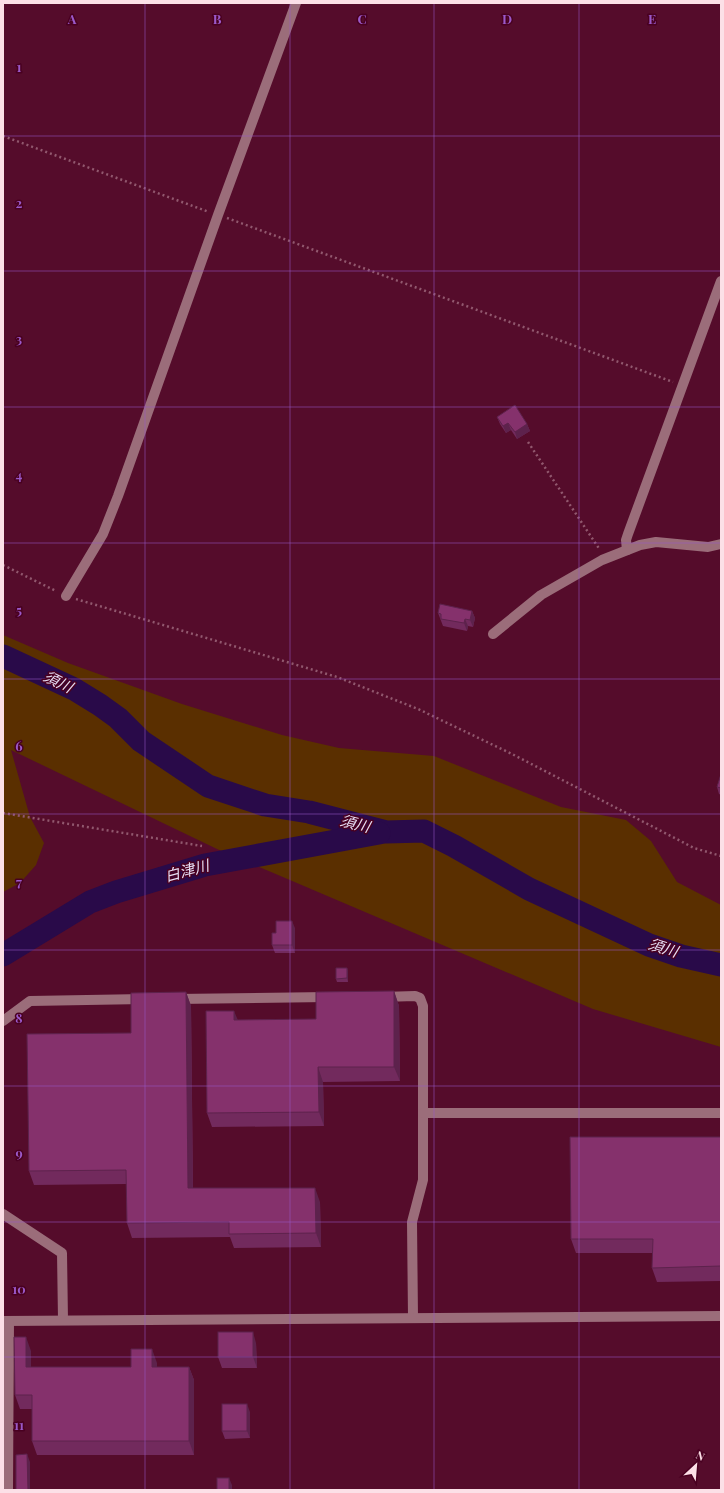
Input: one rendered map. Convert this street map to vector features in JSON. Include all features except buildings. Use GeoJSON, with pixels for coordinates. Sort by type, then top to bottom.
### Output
{"type":"FeatureCollection","features":[{"type":"Feature","properties":{"kind":"street"},"geometry":{"type":"LineString","coordinates":[[66,596],[89,559],[110,517],[218,215],[296,3]]}},
{"type":"Feature","properties":{"kind":"street"},"geometry":{"type":"LineString","coordinates":[[627,550],[626,540],[628,534],[721,281]]}},
{"type":"Feature","properties":{"kind":"street"},"geometry":{"type":"LineString","coordinates":[[493,634],[541,595],[606,559],[627,550],[640,545],[656,542],[708,547],[721,544]]}},
{"type":"Feature","properties":{"kind":"street"},"geometry":{"type":"LineString","coordinates":[[368,997],[415,996],[420,998],[422,1002],[423,1180],[412,1222],[413,1317]]}},
{"type":"Feature","properties":{"kind":"street"},"geometry":{"type":"LineString","coordinates":[[3,1021],[30,1001],[336,997]]}},
{"type":"Feature","properties":{"kind":"street"},"geometry":{"type":"LineString","coordinates":[[423,1113],[721,1113]]}},
{"type":"Feature","properties":{"kind":"street"},"geometry":{"type":"LineString","coordinates":[[3,1214],[62,1253],[63,1320]]}},
{"type":"Feature","properties":{"kind":"street"},"geometry":{"type":"LineString","coordinates":[[8,1490],[6,1321],[721,1316]]}},
{"type":"Feature","properties":{"kind":"path"},"geometry":{"type":"LineString","coordinates":[[3,136],[683,385]]}},
{"type":"Feature","properties":{"kind":"path"},"geometry":{"type":"LineString","coordinates":[[528,442],[606,559]]}},
{"type":"Feature","properties":{"kind":"path"},"geometry":{"type":"LineString","coordinates":[[3,565],[66,596],[337,677],[418,709],[512,754],[694,848],[721,856]]}},
{"type":"Feature","properties":{"kind":"path"},"geometry":{"type":"LineString","coordinates":[[3,813],[202,846]]}},
{"type":"Feature","properties":{"kind":"shaded area"},"geometry":{"type":"Polygon","coordinates":[[[3,635],[68,663],[182,704],[282,735],[339,748],[434,756],[561,807],[626,820],[651,841],[677,882],[721,905],[721,1047],[593,1009],[217,849],[11,750],[30,817],[44,843],[36,865],[20,883],[3,892],[3,635]]]}},
{"type":"Feature","properties":{"kind":"waterway","name":"須川"},"geometry":{"type":"LineString","coordinates":[[3,656],[74,689],[100,705],[118,718],[141,741],[208,786],[265,805],[309,812],[386,832],[424,831],[454,846],[529,889],[649,945],[681,956],[721,965]]}},
{"type":"Feature","properties":{"kind":"waterway","name":"白津川"},"geometry":{"type":"LineString","coordinates":[[3,955],[90,902],[116,892],[205,865],[379,833]]}}]}
